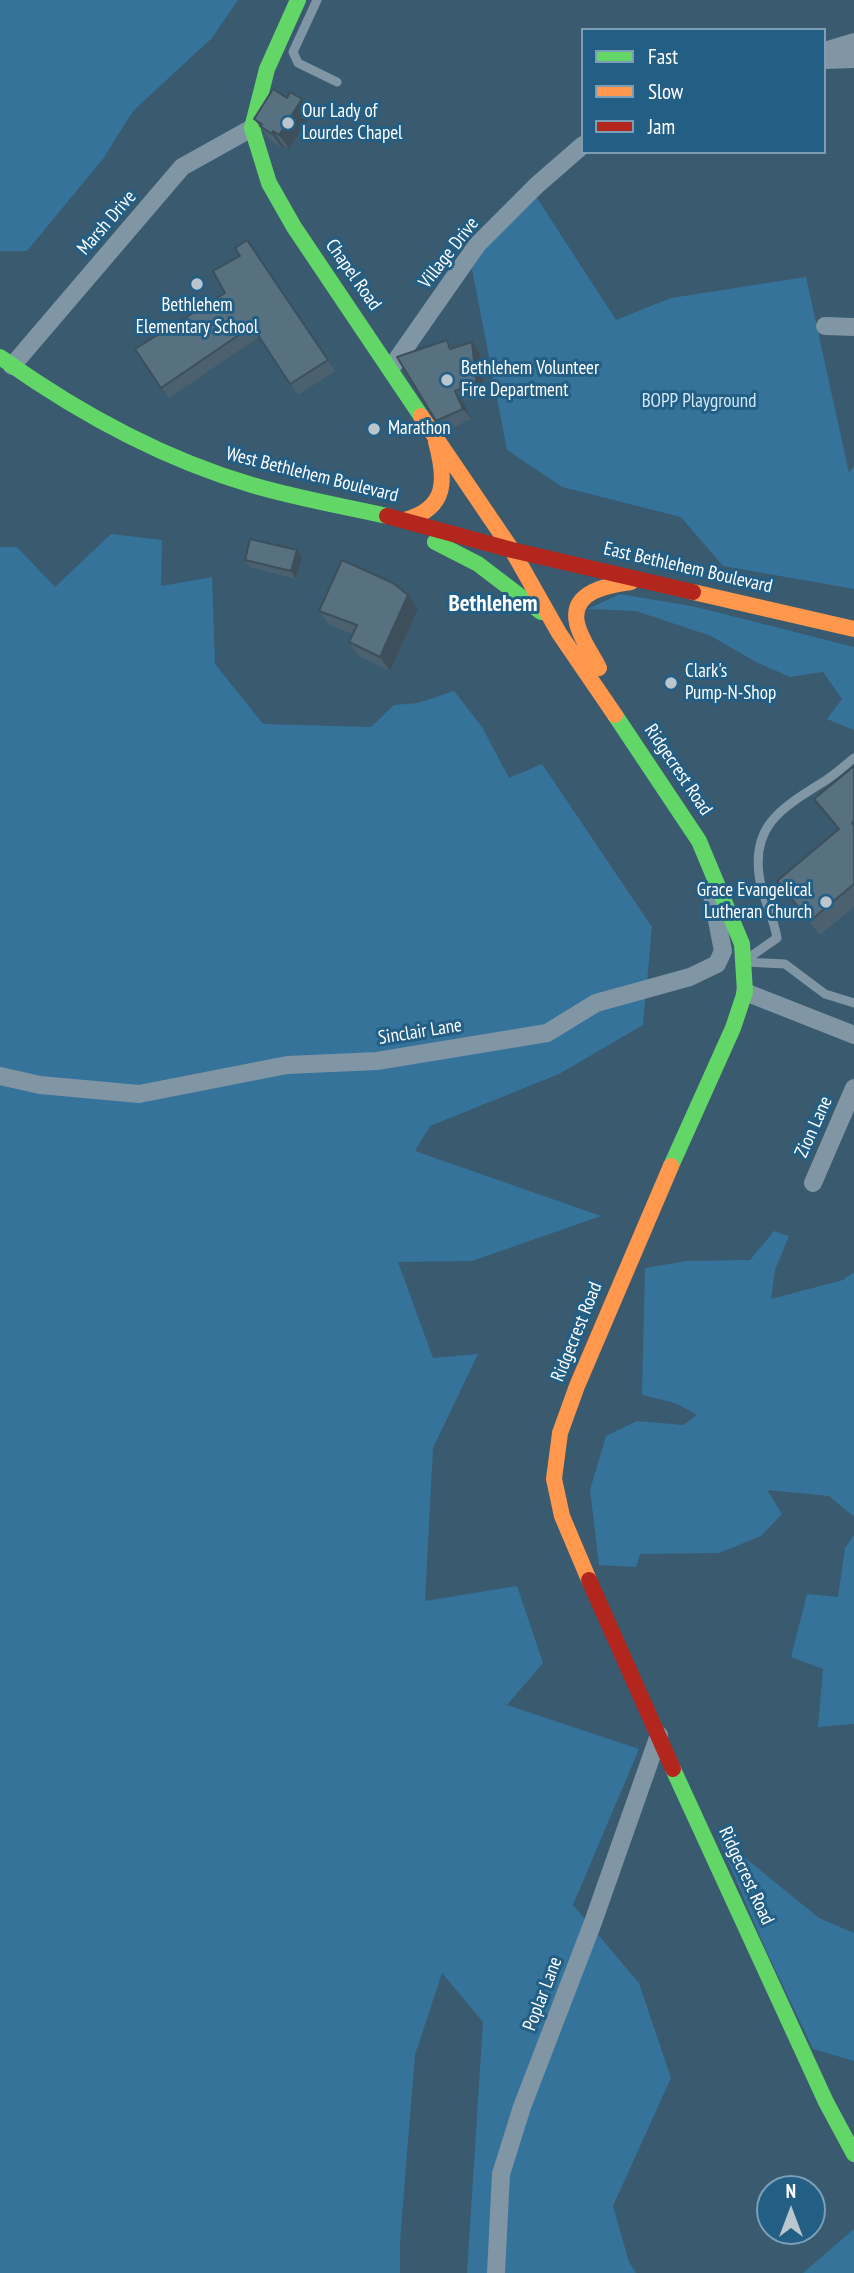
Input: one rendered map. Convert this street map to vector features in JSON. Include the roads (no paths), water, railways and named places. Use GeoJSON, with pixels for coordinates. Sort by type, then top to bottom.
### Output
{"type":"FeatureCollection","features":[{"type":"Feature","properties":{"kind":"main road"},"geometry":{"type":"LineString","coordinates":[[252,128],[267,69],[298,0]]}},
{"type":"Feature","properties":{"kind":"main road","name":"Chapel Road"},"geometry":{"type":"LineString","coordinates":[[252,128],[269,183],[294,227],[512,550]]}},
{"type":"Feature","properties":{"kind":"main road","name":"West Bethlehem Boulevard"},"geometry":{"type":"LineString","coordinates":[[6,362],[98,421],[202,468],[253,485],[405,520],[512,550]]}},
{"type":"Feature","properties":{"kind":"main road"},"geometry":{"type":"LineString","coordinates":[[405,520],[428,511],[436,501],[442,462],[433,431]]}},
{"type":"Feature","properties":{"kind":"main road"},"geometry":{"type":"LineString","coordinates":[[305,498],[363,521],[459,550],[551,619]]}},
{"type":"Feature","properties":{"kind":"main road","name":"East Bethlehem Boulevard"},"geometry":{"type":"LineString","coordinates":[[512,550],[854,629]]}},
{"type":"Feature","properties":{"kind":"main road","name":"Ridgecrest Road"},"geometry":{"type":"LineString","coordinates":[[512,550],[551,619],[673,799],[703,849],[742,944],[745,992],[733,1028],[577,1386],[560,1433],[554,1479],[562,1516],[577,1553],[827,2102],[854,2154]]}},
{"type":"Feature","properties":{"kind":"main road"},"geometry":{"type":"LineString","coordinates":[[630,738],[626,716],[577,625],[576,613],[580,601],[601,586],[648,580]]}},
{"type":"Feature","properties":{"kind":"street"},"geometry":{"type":"LineString","coordinates":[[826,50],[854,42]]}},
{"type":"Feature","properties":{"kind":"street"},"geometry":{"type":"LineString","coordinates":[[826,60],[854,60]]}},
{"type":"Feature","properties":{"kind":"street","name":"Marsh Drive"},"geometry":{"type":"LineString","coordinates":[[6,362],[182,167],[252,128]]}},
{"type":"Feature","properties":{"kind":"street","name":"Village Drive"},"geometry":{"type":"LineString","coordinates":[[391,368],[477,245],[537,185],[581,147]]}},
{"type":"Feature","properties":{"kind":"street"},"geometry":{"type":"LineString","coordinates":[[825,326],[854,327]]}},
{"type":"Feature","properties":{"kind":"street","name":"Sinclair Lane"},"geometry":{"type":"LineString","coordinates":[[0,1076],[40,1085],[139,1094],[288,1065],[377,1061],[547,1033],[596,1003],[690,977],[717,964],[723,951],[703,849]]}},
{"type":"Feature","properties":{"kind":"street"},"geometry":{"type":"LineString","coordinates":[[745,992],[854,1035]]}},
{"type":"Feature","properties":{"kind":"street","name":"Zion Lane"},"geometry":{"type":"LineString","coordinates":[[813,1183],[854,1088]]}},
{"type":"Feature","properties":{"kind":"street","name":"Poplar Lane"},"geometry":{"type":"LineString","coordinates":[[496,2273],[501,2174],[522,2107],[592,1925],[659,1735]]}},
{"type":"Feature","properties":{"kind":"lane"},"geometry":{"type":"LineString","coordinates":[[317,0],[293,52],[293,58],[337,82]]}},
{"type":"Feature","properties":{"kind":"lane"},"geometry":{"type":"LineString","coordinates":[[743,962],[777,938],[775,922],[760,881],[759,849],[768,823],[794,799],[822,783],[854,758]]}},
{"type":"Feature","properties":{"kind":"lane"},"geometry":{"type":"LineString","coordinates":[[743,962],[785,964],[825,994],[854,1003]]}},
{"type":"Feature","properties":{"kind":"place","name":"Our Lady of Lourdes Chapel"},"geometry":{"type":"Point","coordinates":[288,123]}},
{"type":"Feature","properties":{"kind":"place","name":"Bethlehem Elementary School"},"geometry":{"type":"Point","coordinates":[197,284]}},
{"type":"Feature","properties":{"kind":"place","name":"Bethlehem Volunteer Fire Department"},"geometry":{"type":"Point","coordinates":[447,380]}},
{"type":"Feature","properties":{"kind":"place","name":"Marathon"},"geometry":{"type":"Point","coordinates":[374,429]}},
{"type":"Feature","properties":{"kind":"place","name":"Clark's Pump-N-Shop"},"geometry":{"type":"Point","coordinates":[671,683]}},
{"type":"Feature","properties":{"kind":"place","name":"Grace Evangelical Lutheran Church"},"geometry":{"type":"Point","coordinates":[826,902]}},
{"type":"Feature","properties":{"kind":"district","name":"Bethlehem"},"geometry":{"type":"Point","coordinates":[493,604]}},
{"type":"Feature","properties":{"kind":"park label","name":"BOPP Playground"},"geometry":{"type":"Point","coordinates":[699,402]}}]}
